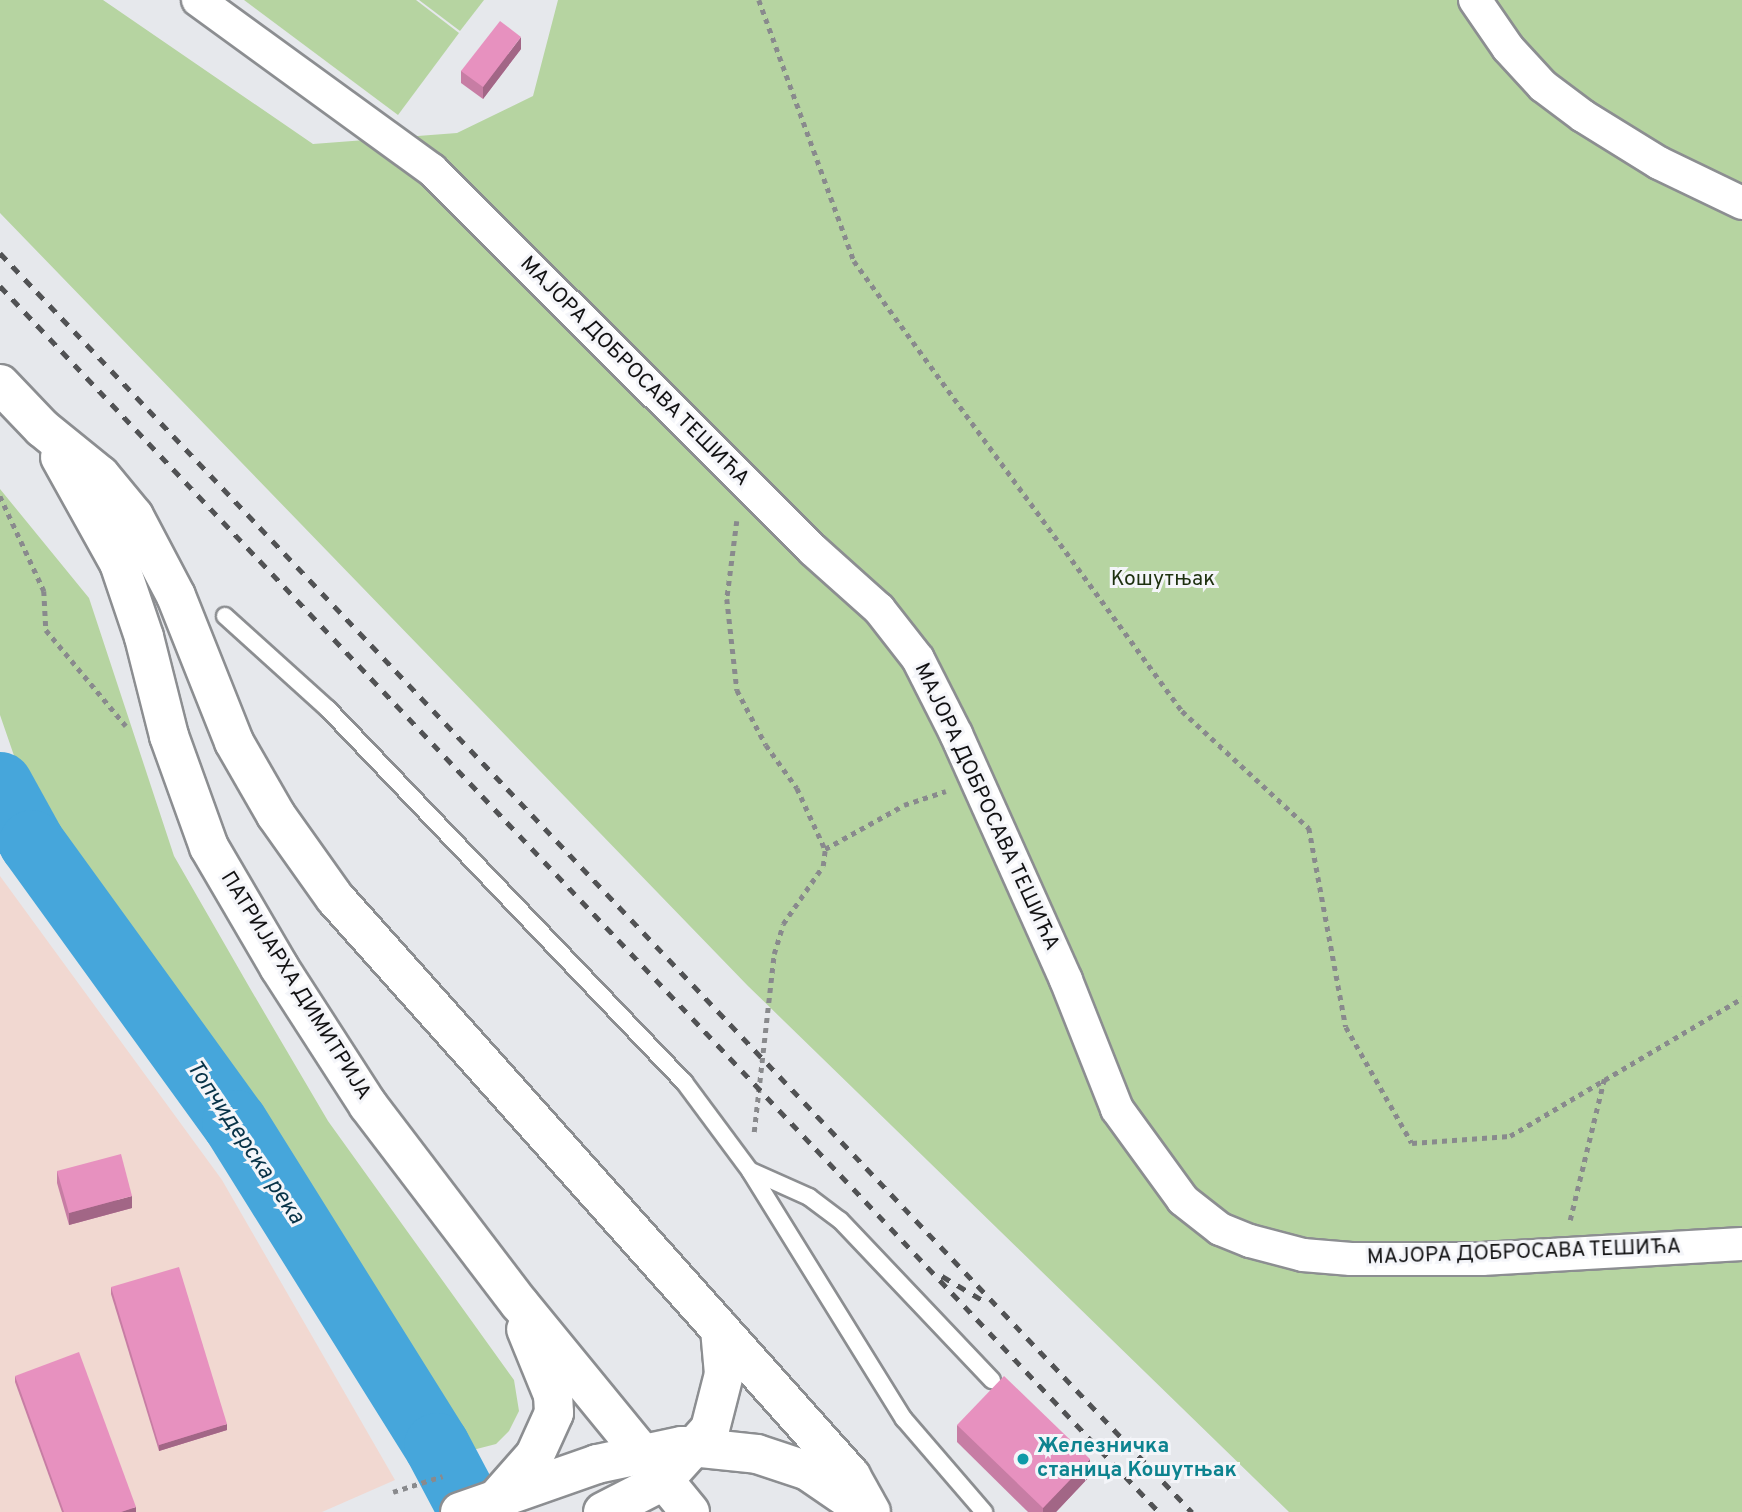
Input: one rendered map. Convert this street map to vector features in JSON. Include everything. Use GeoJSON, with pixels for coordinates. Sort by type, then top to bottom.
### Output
{"type":"FeatureCollection","features":[{"type":"Feature","properties":{"kind":"main road","name":"ПАТРИЈАРХА ДИМИТРИЈА"},"geometry":{"type":"LineString","coordinates":[[0,384],[42,428],[100,475],[134,516],[176,596],[234,742],[276,816],[335,898],[851,1476],[869,1512]]}},
{"type":"Feature","properties":{"kind":"main road","name":"ПАТРИЈАРХА ДИМИТРИЈА"},"geometry":{"type":"LineString","coordinates":[[42,428],[93,509],[119,563],[144,637],[169,736],[216,859],[368,1105],[519,1303],[690,1512]]}},
{"type":"Feature","properties":{"kind":"main road"},"geometry":{"type":"LineString","coordinates":[[481,1505],[535,1455],[554,1413],[553,1395],[538,1367],[519,1303]]}},
{"type":"Feature","properties":{"kind":"main road"},"geometry":{"type":"LineString","coordinates":[[697,1446],[718,1407],[724,1374],[720,1329]]}},
{"type":"Feature","properties":{"kind":"main road"},"geometry":{"type":"LineString","coordinates":[[481,1505],[651,1467],[697,1446],[757,1454],[808,1471],[869,1512]]}},
{"type":"Feature","properties":{"kind":"main road"},"geometry":{"type":"LineString","coordinates":[[603,1512],[651,1467]]}},
{"type":"Feature","properties":{"kind":"street","name":"МАЈОРА ДОБРОСАВА ТЕШИЋА"},"geometry":{"type":"LineString","coordinates":[[198,0],[432,170],[746,483],[879,609],[910,649],[978,781],[1066,980],[1117,1109],[1183,1200],[1220,1229],[1303,1255],[1482,1259],[1742,1244]]}},
{"type":"Feature","properties":{"kind":"street"},"geometry":{"type":"LineString","coordinates":[[1475,0],[1526,67],[1583,116],[1659,163],[1742,203]]}},
{"type":"Feature","properties":{"kind":"lane"},"geometry":{"type":"LineString","coordinates":[[225,616],[328,709],[645,1038],[750,1171],[904,1419],[984,1512]]}},
{"type":"Feature","properties":{"kind":"lane"},"geometry":{"type":"LineString","coordinates":[[750,1171],[809,1197],[840,1220],[992,1380]]}},
{"type":"Feature","properties":{"kind":"path"},"geometry":{"type":"LineString","coordinates":[[759,0],[854,261],[1182,711],[1309,828],[1346,1027],[1412,1143],[1510,1136],[1742,998]]}},
{"type":"Feature","properties":{"kind":"path"},"geometry":{"type":"LineString","coordinates":[[746,483],[730,550],[727,599],[737,690],[766,745],[797,788],[825,849],[823,866],[783,924],[774,954],[750,1171]]}},
{"type":"Feature","properties":{"kind":"path"},"geometry":{"type":"LineString","coordinates":[[0,496],[44,591],[46,630],[134,736]]}},
{"type":"Feature","properties":{"kind":"path"},"geometry":{"type":"LineString","coordinates":[[825,849],[904,805],[978,781]]}},
{"type":"Feature","properties":{"kind":"path"},"geometry":{"type":"LineString","coordinates":[[1561,1254],[1604,1078]]}},
{"type":"Feature","properties":{"kind":"shaded area"},"geometry":{"type":"Polygon","coordinates":[[[0,876],[222,1180],[395,1480],[322,1512],[0,1512],[0,876]]]}},
{"type":"Feature","properties":{"kind":"green space","name":"Кошутњак"},"geometry":{"type":"Polygon","coordinates":[[[0,0],[103,0],[313,144],[457,133],[533,96],[558,0],[1742,0],[1742,1512],[1289,1512],[748,986],[0,213],[0,0]]]}},
{"type":"Feature","properties":{"kind":"green space"},"geometry":{"type":"Polygon","coordinates":[[[244,0],[416,0],[459,33],[398,115],[244,0]]]}},
{"type":"Feature","properties":{"kind":"green space"},"geometry":{"type":"Polygon","coordinates":[[[419,0],[484,0],[460,31],[419,0]]]}},
{"type":"Feature","properties":{"kind":"green space"},"geometry":{"type":"Polygon","coordinates":[[[0,489],[89,598],[174,856],[251,990],[328,1121],[514,1380],[519,1411],[509,1431],[496,1444],[465,1452],[291,1162],[43,815],[20,773],[0,715],[0,489]]]}},
{"type":"Feature","properties":{"kind":"building"},"geometry":{"type":"Polygon","coordinates":[[[500,21],[521,37],[483,87],[461,71],[500,21]]]}},
{"type":"Feature","properties":{"kind":"building"},"geometry":{"type":"Polygon","coordinates":[[[121,1154],[132,1196],[69,1213],[57,1171],[121,1154]]]}},
{"type":"Feature","properties":{"kind":"building"},"geometry":{"type":"Polygon","coordinates":[[[179,1267],[227,1424],[159,1445],[111,1287],[179,1267]]]}},
{"type":"Feature","properties":{"kind":"building"},"geometry":{"type":"Polygon","coordinates":[[[79,1352],[136,1507],[121,1512],[64,1512],[15,1376],[79,1352]]]}},
{"type":"Feature","properties":{"kind":"building","name":"Железничка станица Кошутњак"},"geometry":{"type":"Polygon","coordinates":[[[1004,1376],[1090,1459],[1043,1508],[957,1425],[1004,1376]]]}},
{"type":"Feature","properties":{"kind":"waterway","name":"Топчидерска река"},"geometry":{"type":"LineString","coordinates":[[0,785],[32,843],[235,1123],[437,1446],[472,1512]]}},
{"type":"Feature","properties":{"kind":"railway"},"geometry":{"type":"LineString","coordinates":[[0,253],[1192,1512]]}},
{"type":"Feature","properties":{"kind":"railway"},"geometry":{"type":"LineString","coordinates":[[0,286],[1159,1512]]}},
{"type":"Feature","properties":{"kind":"railway"},"geometry":{"type":"LineString","coordinates":[[942,1276],[984,1301]]}},
{"type":"Feature","properties":{"kind":"place","name":"Железничка станица Кошутњак"},"geometry":{"type":"Point","coordinates":[1023,1459]}}]}
